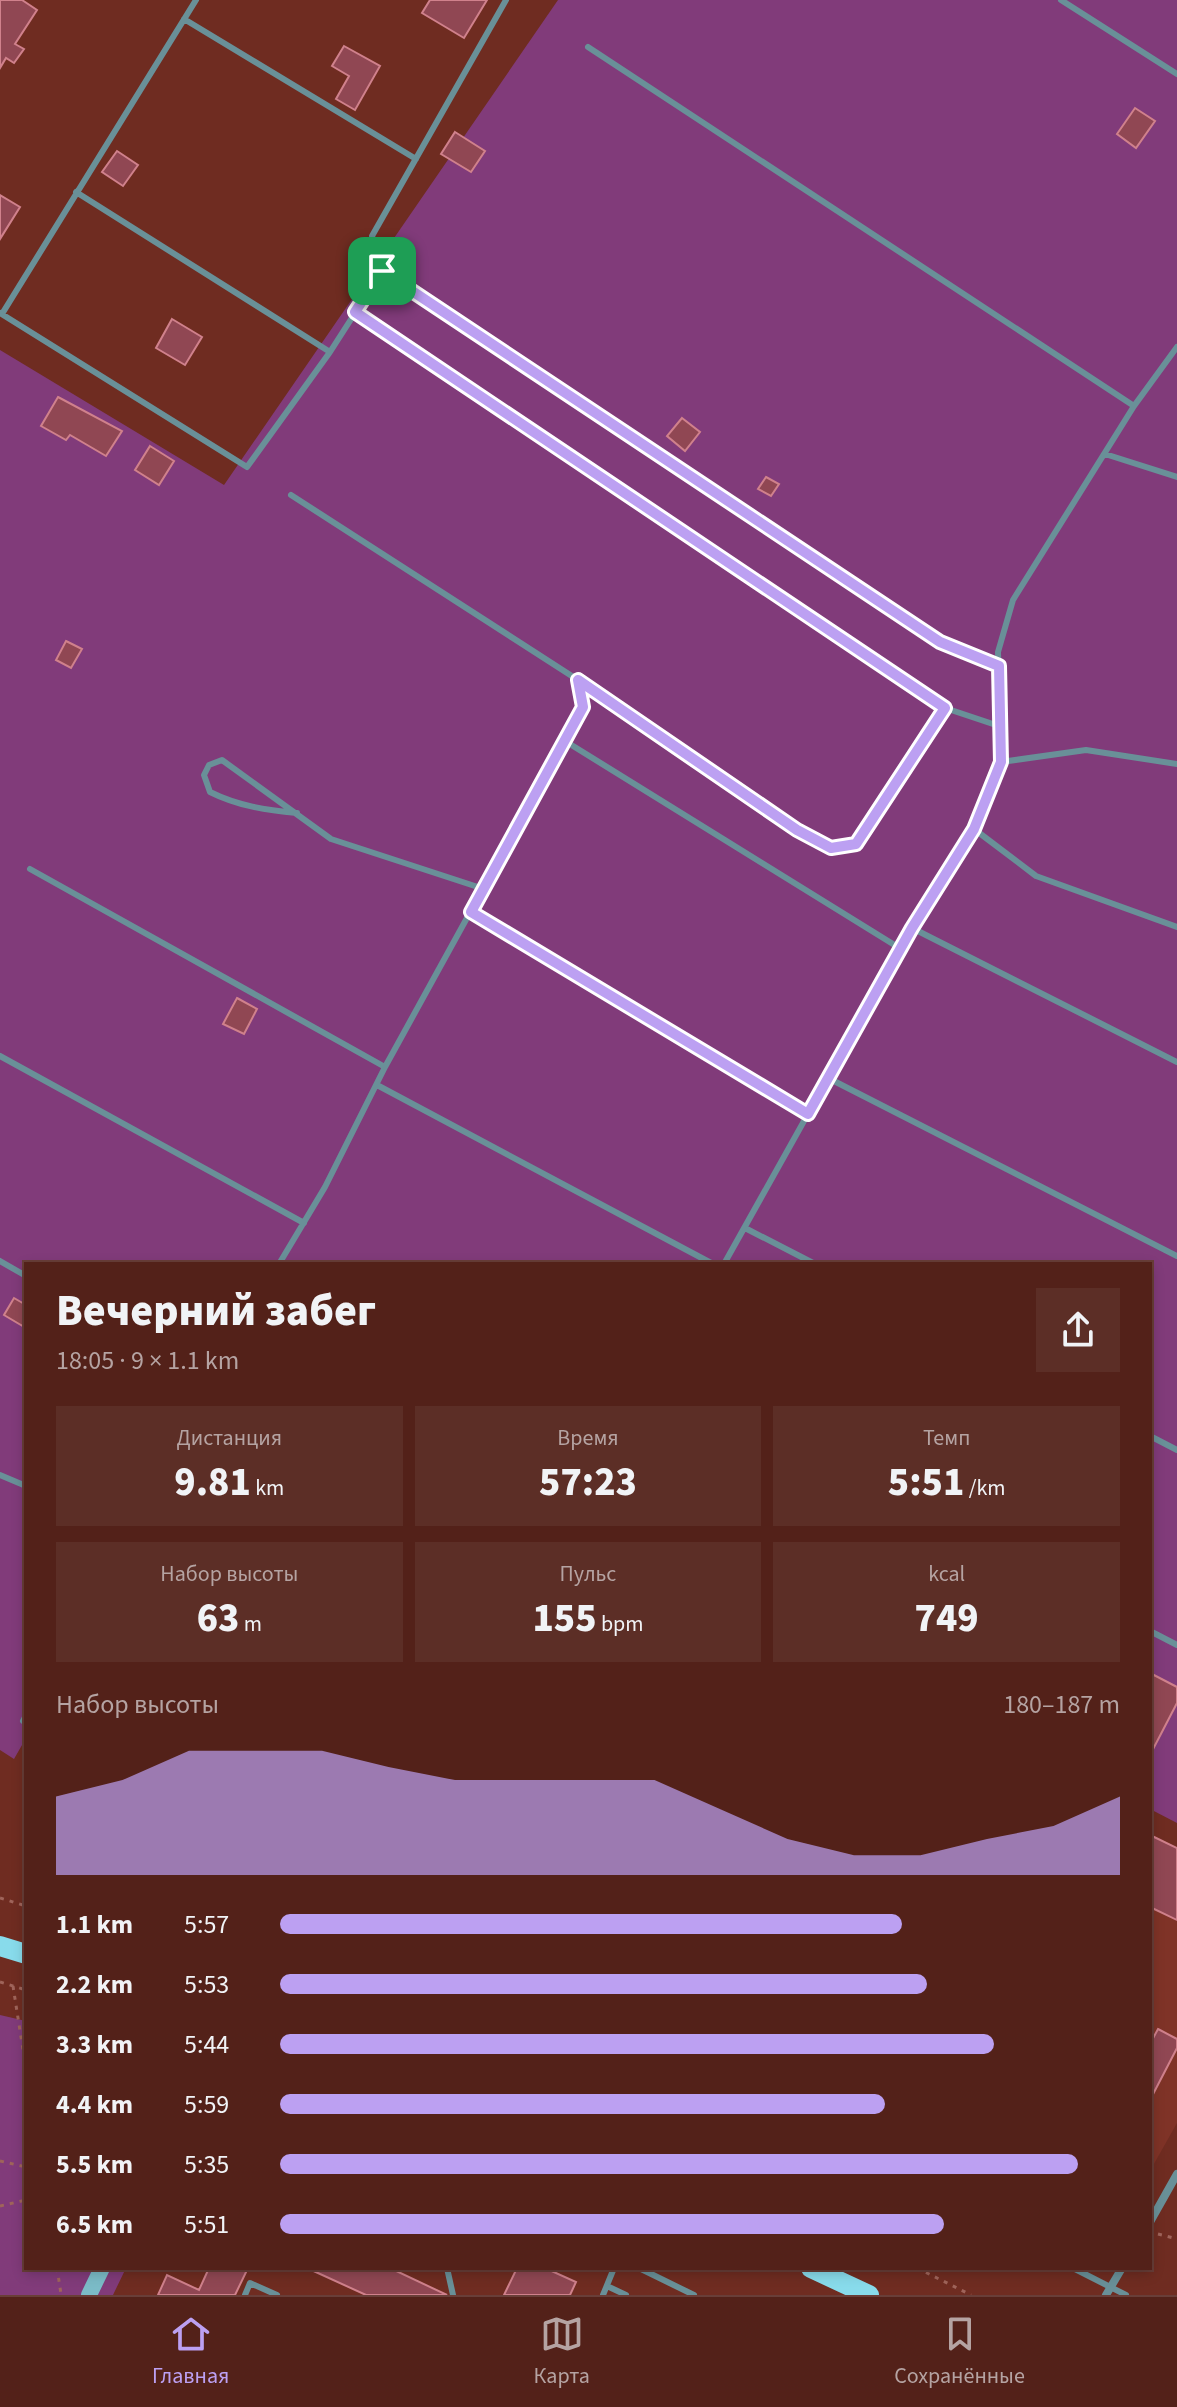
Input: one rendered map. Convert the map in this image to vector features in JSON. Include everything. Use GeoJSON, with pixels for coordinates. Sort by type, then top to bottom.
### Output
{"type":"FeatureCollection","features":[{"type":"Feature","properties":{"kind":"main road"},"geometry":{"type":"LineString","coordinates":[[0,1946],[24,1953]]}},
{"type":"Feature","properties":{"kind":"main road"},"geometry":{"type":"LineString","coordinates":[[89,2295],[101,2270]]}},
{"type":"Feature","properties":{"kind":"main road"},"geometry":{"type":"LineString","coordinates":[[815,2270],[869,2295]]}},
{"type":"Feature","properties":{"kind":"street"},"geometry":{"type":"LineString","coordinates":[[1152,2218],[1177,2174]]}},
{"type":"Feature","properties":{"kind":"street"},"geometry":{"type":"LineString","coordinates":[[1108,2291],[1121,2270]]}},
{"type":"Feature","properties":{"kind":"lane"},"geometry":{"type":"LineString","coordinates":[[196,0],[1,314],[247,467],[330,352],[382,271]]}},
{"type":"Feature","properties":{"kind":"lane"},"geometry":{"type":"LineString","coordinates":[[506,0],[372,236],[382,271],[940,642],[999,666]]}},
{"type":"Feature","properties":{"kind":"lane"},"geometry":{"type":"LineString","coordinates":[[1061,0],[1177,74]]}},
{"type":"Feature","properties":{"kind":"lane"},"geometry":{"type":"LineString","coordinates":[[184,19],[416,159]]}},
{"type":"Feature","properties":{"kind":"lane"},"geometry":{"type":"LineString","coordinates":[[588,47],[1134,406]]}},
{"type":"Feature","properties":{"kind":"lane"},"geometry":{"type":"LineString","coordinates":[[76,192],[330,352]]}},
{"type":"Feature","properties":{"kind":"lane"},"geometry":{"type":"LineString","coordinates":[[355,312],[945,708],[1002,727]]}},
{"type":"Feature","properties":{"kind":"lane"},"geometry":{"type":"LineString","coordinates":[[725,1262],[912,928],[974,829],[1001,762],[998,652],[1013,600],[1134,406],[1177,347]]}},
{"type":"Feature","properties":{"kind":"lane"},"geometry":{"type":"LineString","coordinates":[[1105,454],[1177,477]]}},
{"type":"Feature","properties":{"kind":"lane"},"geometry":{"type":"LineString","coordinates":[[291,495],[578,680],[797,830],[831,848],[856,844],[945,708]]}},
{"type":"Feature","properties":{"kind":"lane"},"geometry":{"type":"LineString","coordinates":[[280,1262],[583,707],[578,680]]}},
{"type":"Feature","properties":{"kind":"lane"},"geometry":{"type":"LineString","coordinates":[[565,741],[901,949]]}},
{"type":"Feature","properties":{"kind":"lane"},"geometry":{"type":"LineString","coordinates":[[1001,762],[1086,750],[1177,764]]}},
{"type":"Feature","properties":{"kind":"lane"},"geometry":{"type":"LineString","coordinates":[[297,813],[259,809],[224,799],[210,792],[204,775],[209,765],[222,760],[297,813],[331,839],[484,889]]}},
{"type":"Feature","properties":{"kind":"lane"},"geometry":{"type":"LineString","coordinates":[[974,829],[1036,876],[1177,927]]}},
{"type":"Feature","properties":{"kind":"lane"},"geometry":{"type":"LineString","coordinates":[[30,869],[385,1067]]}},
{"type":"Feature","properties":{"kind":"lane"},"geometry":{"type":"LineString","coordinates":[[471,912],[808,1114]]}},
{"type":"Feature","properties":{"kind":"lane"},"geometry":{"type":"LineString","coordinates":[[912,928],[1177,1062]]}},
{"type":"Feature","properties":{"kind":"lane"},"geometry":{"type":"LineString","coordinates":[[0,1056],[304,1223]]}},
{"type":"Feature","properties":{"kind":"lane"},"geometry":{"type":"LineString","coordinates":[[830,1079],[1177,1256]]}},
{"type":"Feature","properties":{"kind":"lane"},"geometry":{"type":"LineString","coordinates":[[377,1085],[709,1262]]}},
{"type":"Feature","properties":{"kind":"lane"},"geometry":{"type":"LineString","coordinates":[[745,1228],[811,1262]]}},
{"type":"Feature","properties":{"kind":"lane"},"geometry":{"type":"LineString","coordinates":[[0,1261],[24,1275]]}},
{"type":"Feature","properties":{"kind":"lane"},"geometry":{"type":"LineString","coordinates":[[1152,1437],[1177,1450]]}},
{"type":"Feature","properties":{"kind":"lane"},"geometry":{"type":"LineString","coordinates":[[0,1475],[24,1485]]}},
{"type":"Feature","properties":{"kind":"lane"},"geometry":{"type":"LineString","coordinates":[[1152,1632],[1177,1645]]}},
{"type":"Feature","properties":{"kind":"lane"},"geometry":{"type":"LineString","coordinates":[[447,2270],[453,2295]]}},
{"type":"Feature","properties":{"kind":"lane"},"geometry":{"type":"LineString","coordinates":[[603,2295],[613,2270]]}},
{"type":"Feature","properties":{"kind":"lane"},"geometry":{"type":"LineString","coordinates":[[643,2270],[694,2295]]}},
{"type":"Feature","properties":{"kind":"lane"},"geometry":{"type":"LineString","coordinates":[[1076,2270],[1108,2291],[1126,2295]]}},
{"type":"Feature","properties":{"kind":"lane"},"geometry":{"type":"LineString","coordinates":[[245,2295],[250,2283],[277,2295]]}},
{"type":"Feature","properties":{"kind":"lane"},"geometry":{"type":"LineString","coordinates":[[607,2286],[626,2295]]}},
{"type":"Feature","properties":{"kind":"path"},"geometry":{"type":"LineString","coordinates":[[0,1898],[24,1905]]}},
{"type":"Feature","properties":{"kind":"path"},"geometry":{"type":"LineString","coordinates":[[0,1982],[24,1989]]}},
{"type":"Feature","properties":{"kind":"path"},"geometry":{"type":"LineString","coordinates":[[13,1986],[24,2056]]}},
{"type":"Feature","properties":{"kind":"path"},"geometry":{"type":"LineString","coordinates":[[0,2161],[24,2167]]}},
{"type":"Feature","properties":{"kind":"path"},"geometry":{"type":"LineString","coordinates":[[0,2206],[24,2200]]}},
{"type":"Feature","properties":{"kind":"path"},"geometry":{"type":"LineString","coordinates":[[1152,2233],[1177,2239]]}},
{"type":"Feature","properties":{"kind":"path"},"geometry":{"type":"LineString","coordinates":[[57,2270],[61,2294]]}},
{"type":"Feature","properties":{"kind":"path"},"geometry":{"type":"LineString","coordinates":[[921,2270],[971,2295]]}},
{"type":"Feature","properties":{"kind":"shaded area"},"geometry":{"type":"Polygon","coordinates":[[[558,0],[1177,0],[1177,1823],[1152,1810],[1152,1262],[24,1262],[24,1742],[14,1759],[0,1750],[0,350],[224,485],[558,0]]]}},
{"type":"Feature","properties":{"kind":"shaded area"},"geometry":{"type":"Polygon","coordinates":[[[1152,1839],[1177,1852],[1177,2123],[1152,2167],[1152,1839]]]}},
{"type":"Feature","properties":{"kind":"shaded area"},"geometry":{"type":"Polygon","coordinates":[[[0,2015],[24,2021],[24,2270],[125,2270],[113,2295],[0,2295],[0,2015]]]}},
{"type":"Feature","properties":{"kind":"building"},"geometry":{"type":"Polygon","coordinates":[[[0,0],[22,0],[37,10],[15,44],[24,49],[14,63],[6,58],[0,68],[0,0]]]}},
{"type":"Feature","properties":{"kind":"building"},"geometry":{"type":"Polygon","coordinates":[[[430,0],[487,0],[464,38],[422,13],[430,0]]]}},
{"type":"Feature","properties":{"kind":"building"},"geometry":{"type":"Polygon","coordinates":[[[344,46],[380,66],[355,110],[336,99],[349,76],[332,66],[344,46]]]}},
{"type":"Feature","properties":{"kind":"building"},"geometry":{"type":"Polygon","coordinates":[[[1135,108],[1155,121],[1136,148],[1117,134],[1135,108]]]}},
{"type":"Feature","properties":{"kind":"building"},"geometry":{"type":"Polygon","coordinates":[[[455,132],[485,151],[471,172],[441,154],[455,132]]]}},
{"type":"Feature","properties":{"kind":"building"},"geometry":{"type":"Polygon","coordinates":[[[117,151],[138,165],[123,186],[102,172],[117,151]]]}},
{"type":"Feature","properties":{"kind":"building"},"geometry":{"type":"Polygon","coordinates":[[[0,195],[20,207],[0,239],[0,195]]]}},
{"type":"Feature","properties":{"kind":"building"},"geometry":{"type":"Polygon","coordinates":[[[172,319],[202,337],[185,365],[156,348],[172,319]]]}},
{"type":"Feature","properties":{"kind":"building"},"geometry":{"type":"Polygon","coordinates":[[[58,397],[122,431],[106,456],[70,435],[66,440],[41,426],[58,397]]]}},
{"type":"Feature","properties":{"kind":"building"},"geometry":{"type":"Polygon","coordinates":[[[682,418],[700,432],[685,451],[667,436],[682,418]]]}},
{"type":"Feature","properties":{"kind":"building"},"geometry":{"type":"Polygon","coordinates":[[[150,446],[174,461],[159,485],[135,470],[150,446]]]}},
{"type":"Feature","properties":{"kind":"building"},"geometry":{"type":"Polygon","coordinates":[[[766,477],[779,484],[771,496],[758,489],[766,477]]]}},
{"type":"Feature","properties":{"kind":"building"},"geometry":{"type":"Polygon","coordinates":[[[66,641],[82,649],[71,668],[56,660],[66,641]]]}},
{"type":"Feature","properties":{"kind":"building"},"geometry":{"type":"Polygon","coordinates":[[[237,998],[257,1009],[244,1034],[223,1024],[237,998]]]}},
{"type":"Feature","properties":{"kind":"building"},"geometry":{"type":"Polygon","coordinates":[[[14,1298],[24,1304],[24,1327],[4,1315],[14,1298]]]}},
{"type":"Feature","properties":{"kind":"building"},"geometry":{"type":"Polygon","coordinates":[[[1152,1674],[1177,1687],[1177,1703],[1152,1751],[1152,1674]]]}},
{"type":"Feature","properties":{"kind":"building"},"geometry":{"type":"Polygon","coordinates":[[[1152,1836],[1177,1848],[1177,1920],[1152,1908],[1152,1836]]]}},
{"type":"Feature","properties":{"kind":"building"},"geometry":{"type":"Polygon","coordinates":[[[1158,2029],[1177,2039],[1177,2048],[1152,2096],[1152,2040],[1158,2029]]]}},
{"type":"Feature","properties":{"kind":"building"},"geometry":{"type":"Polygon","coordinates":[[[208,2270],[247,2270],[235,2295],[158,2295],[167,2275],[199,2290],[208,2270]]]}},
{"type":"Feature","properties":{"kind":"building"},"geometry":{"type":"Polygon","coordinates":[[[311,2270],[394,2270],[447,2295],[366,2295],[311,2270]]]}},
{"type":"Feature","properties":{"kind":"building"},"geometry":{"type":"Polygon","coordinates":[[[516,2270],[549,2270],[576,2282],[570,2295],[504,2295],[516,2270]]]}},
{"type":"Feature","properties":{"kind":"route"},"geometry":{"type":"LineString","coordinates":[[382,271],[940,642],[999,666],[1001,762],[974,829],[912,928],[808,1114],[471,912],[583,707],[578,680],[797,830],[831,848],[856,844],[945,708],[355,312],[382,271]]}}]}
